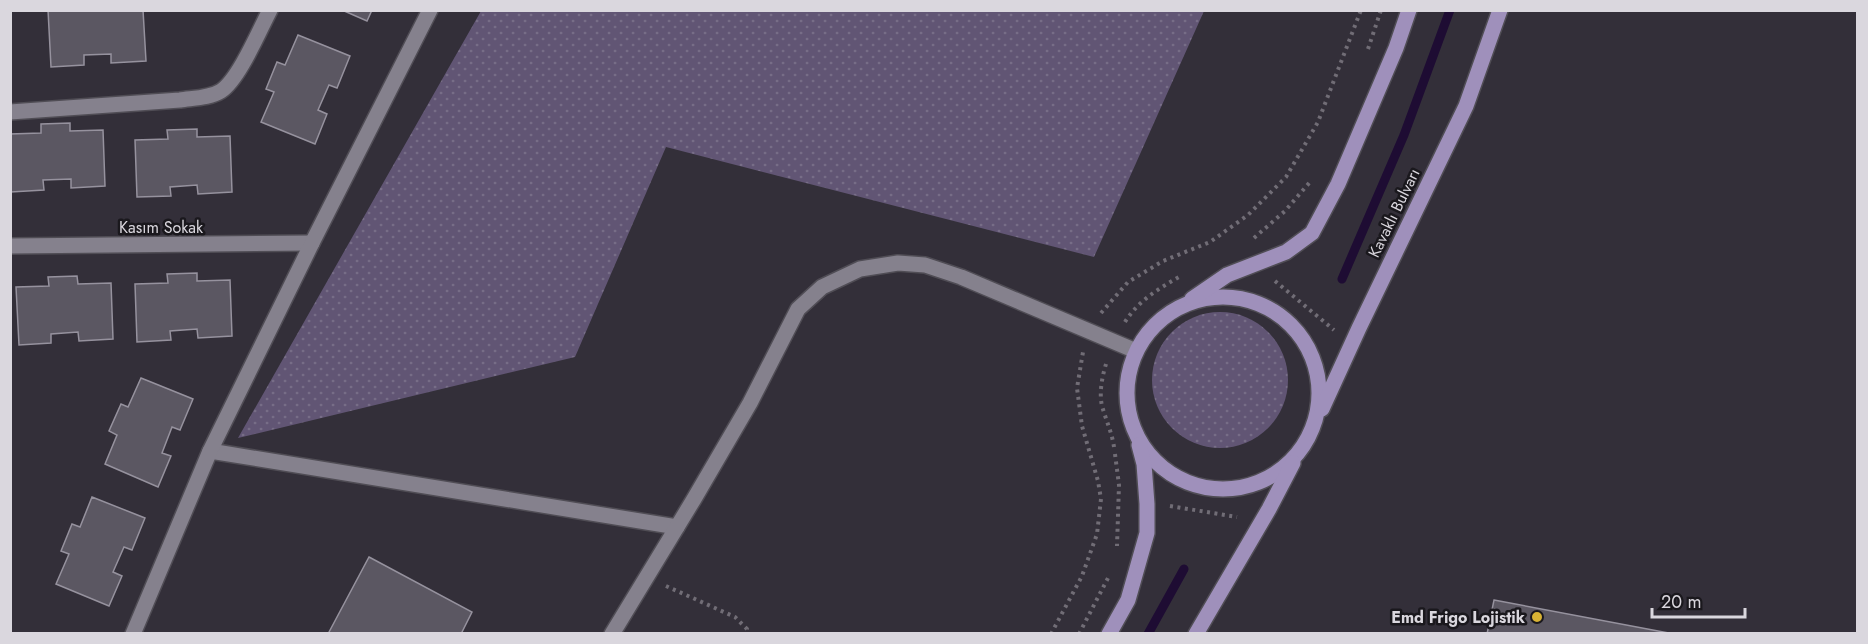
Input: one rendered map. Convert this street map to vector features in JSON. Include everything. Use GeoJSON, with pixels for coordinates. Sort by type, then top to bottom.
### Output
{"type":"FeatureCollection","features":[{"type":"Feature","properties":{"kind":"main road","name":"Kavaklı Bulvarı"},"geometry":{"type":"LineString","coordinates":[[1109,633],[1128,600],[1147,533],[1144,464],[1127,408],[1127,375],[1136,351],[1160,319],[1227,275],[1286,252],[1312,233],[1338,184],[1396,48],[1408,10]]}},
{"type":"Feature","properties":{"kind":"main road","name":"Kavaklı Bulvarı"},"geometry":{"type":"LineString","coordinates":[[1196,633],[1269,509],[1313,428],[1466,106],[1500,10]]}},
{"type":"Feature","properties":{"kind":"main road","name":"Kavaklı Bulvarı"},"geometry":{"type":"LineString","coordinates":[[1188,302],[1220,296],[1253,301],[1281,316],[1303,338],[1316,367],[1320,398],[1313,428]]}},
{"type":"Feature","properties":{"kind":"main road","name":"Kavaklı Bulvarı"},"geometry":{"type":"LineString","coordinates":[[1137,439],[1158,464],[1184,482],[1214,489],[1245,487],[1274,475],[1298,455]]}},
{"type":"Feature","properties":{"kind":"street"},"geometry":{"type":"LineString","coordinates":[[10,112],[180,100],[220,92],[232,81],[270,10]]}},
{"type":"Feature","properties":{"kind":"street"},"geometry":{"type":"LineString","coordinates":[[133,633],[210,451],[430,10]]}},
{"type":"Feature","properties":{"kind":"street","name":"Kasım Sokak"},"geometry":{"type":"LineString","coordinates":[[10,246],[312,243]]}},
{"type":"Feature","properties":{"kind":"street"},"geometry":{"type":"LineString","coordinates":[[612,633],[750,403],[798,309],[822,287],[860,269],[898,263],[925,265],[961,277],[1136,351]]}},
{"type":"Feature","properties":{"kind":"street"},"geometry":{"type":"LineString","coordinates":[[210,451],[677,527]]}},
{"type":"Feature","properties":{"kind":"path"},"geometry":{"type":"LineString","coordinates":[[1273,278],[1337,333]]}},
{"type":"Feature","properties":{"kind":"path"},"geometry":{"type":"LineString","coordinates":[[1169,506],[1237,517]]}},
{"type":"Feature","properties":{"kind":"path"},"geometry":{"type":"LineString","coordinates":[[646,577],[735,617],[747,628],[746,633]]}},
{"type":"Feature","properties":{"kind":"shaded area"},"geometry":{"type":"Polygon","coordinates":[[[481,11],[1204,11],[1094,257],[666,147],[575,357],[238,438],[481,11]]]}},
{"type":"Feature","properties":{"kind":"shaded area"},"geometry":{"type":"Polygon","coordinates":[[[1220,312],[1246,317],[1268,332],[1283,354],[1288,380],[1283,406],[1268,428],[1246,443],[1220,448],[1194,443],[1172,428],[1157,406],[1152,380],[1157,354],[1172,332],[1194,317],[1220,312]]]}},
{"type":"Feature","properties":{"kind":"building"},"geometry":{"type":"Polygon","coordinates":[[[48,10],[143,10],[146,61],[111,63],[111,54],[84,55],[84,65],[51,67],[48,10]]]}},
{"type":"Feature","properties":{"kind":"building"},"geometry":{"type":"Polygon","coordinates":[[[342,10],[372,10],[367,21],[342,10]]]}},
{"type":"Feature","properties":{"kind":"building"},"geometry":{"type":"Polygon","coordinates":[[[298,35],[350,56],[337,88],[329,85],[318,110],[327,114],[315,144],[261,122],[274,92],[266,89],[277,62],[285,65],[298,35]]]}},
{"type":"Feature","properties":{"kind":"building"},"geometry":{"type":"Polygon","coordinates":[[[70,123],[70,131],[103,130],[105,186],[71,188],[71,179],[43,180],[44,190],[11,192],[10,134],[41,133],[41,124],[70,123]]]}},
{"type":"Feature","properties":{"kind":"building"},"geometry":{"type":"Polygon","coordinates":[[[197,129],[197,137],[230,136],[232,192],[198,194],[197,185],[170,187],[171,196],[137,197],[135,140],[168,139],[167,130],[197,129]]]}},
{"type":"Feature","properties":{"kind":"building"},"geometry":{"type":"Polygon","coordinates":[[[197,273],[197,281],[230,280],[232,336],[198,338],[197,329],[170,331],[171,340],[137,342],[135,284],[168,283],[167,274],[197,273]]]}},
{"type":"Feature","properties":{"kind":"building"},"geometry":{"type":"Polygon","coordinates":[[[77,276],[78,284],[111,283],[113,339],[79,341],[78,332],[51,334],[51,343],[19,345],[16,287],[49,286],[48,277],[77,276]]]}},
{"type":"Feature","properties":{"kind":"building"},"geometry":{"type":"Polygon","coordinates":[[[141,378],[193,399],[180,430],[172,427],[162,453],[171,456],[158,487],[105,464],[117,435],[109,431],[121,404],[128,407],[141,378]]]}},
{"type":"Feature","properties":{"kind":"building"},"geometry":{"type":"Polygon","coordinates":[[[92,497],[145,518],[132,550],[124,547],[113,572],[122,576],[109,606],[56,584],[69,554],[61,551],[72,524],[80,527],[92,497]]]}},
{"type":"Feature","properties":{"kind":"building"},"geometry":{"type":"Polygon","coordinates":[[[369,557],[472,612],[461,634],[328,634],[369,557]]]}},
{"type":"Feature","properties":{"kind":"building","name":"Emd Frigo Lojistik"},"geometry":{"type":"Polygon","coordinates":[[[1494,600],[1674,634],[1487,634],[1494,600]]]}},
{"type":"Feature","properties":{"kind":"waterway"},"geometry":{"type":"LineString","coordinates":[[1342,279],[1404,135],[1450,10]]}},
{"type":"Feature","properties":{"kind":"waterway"},"geometry":{"type":"LineString","coordinates":[[1148,634],[1184,569]]}},
{"type":"Feature","properties":{"kind":"place","name":"Emd Frigo Lojistik"},"geometry":{"type":"Point","coordinates":[1537,617]}}]}
